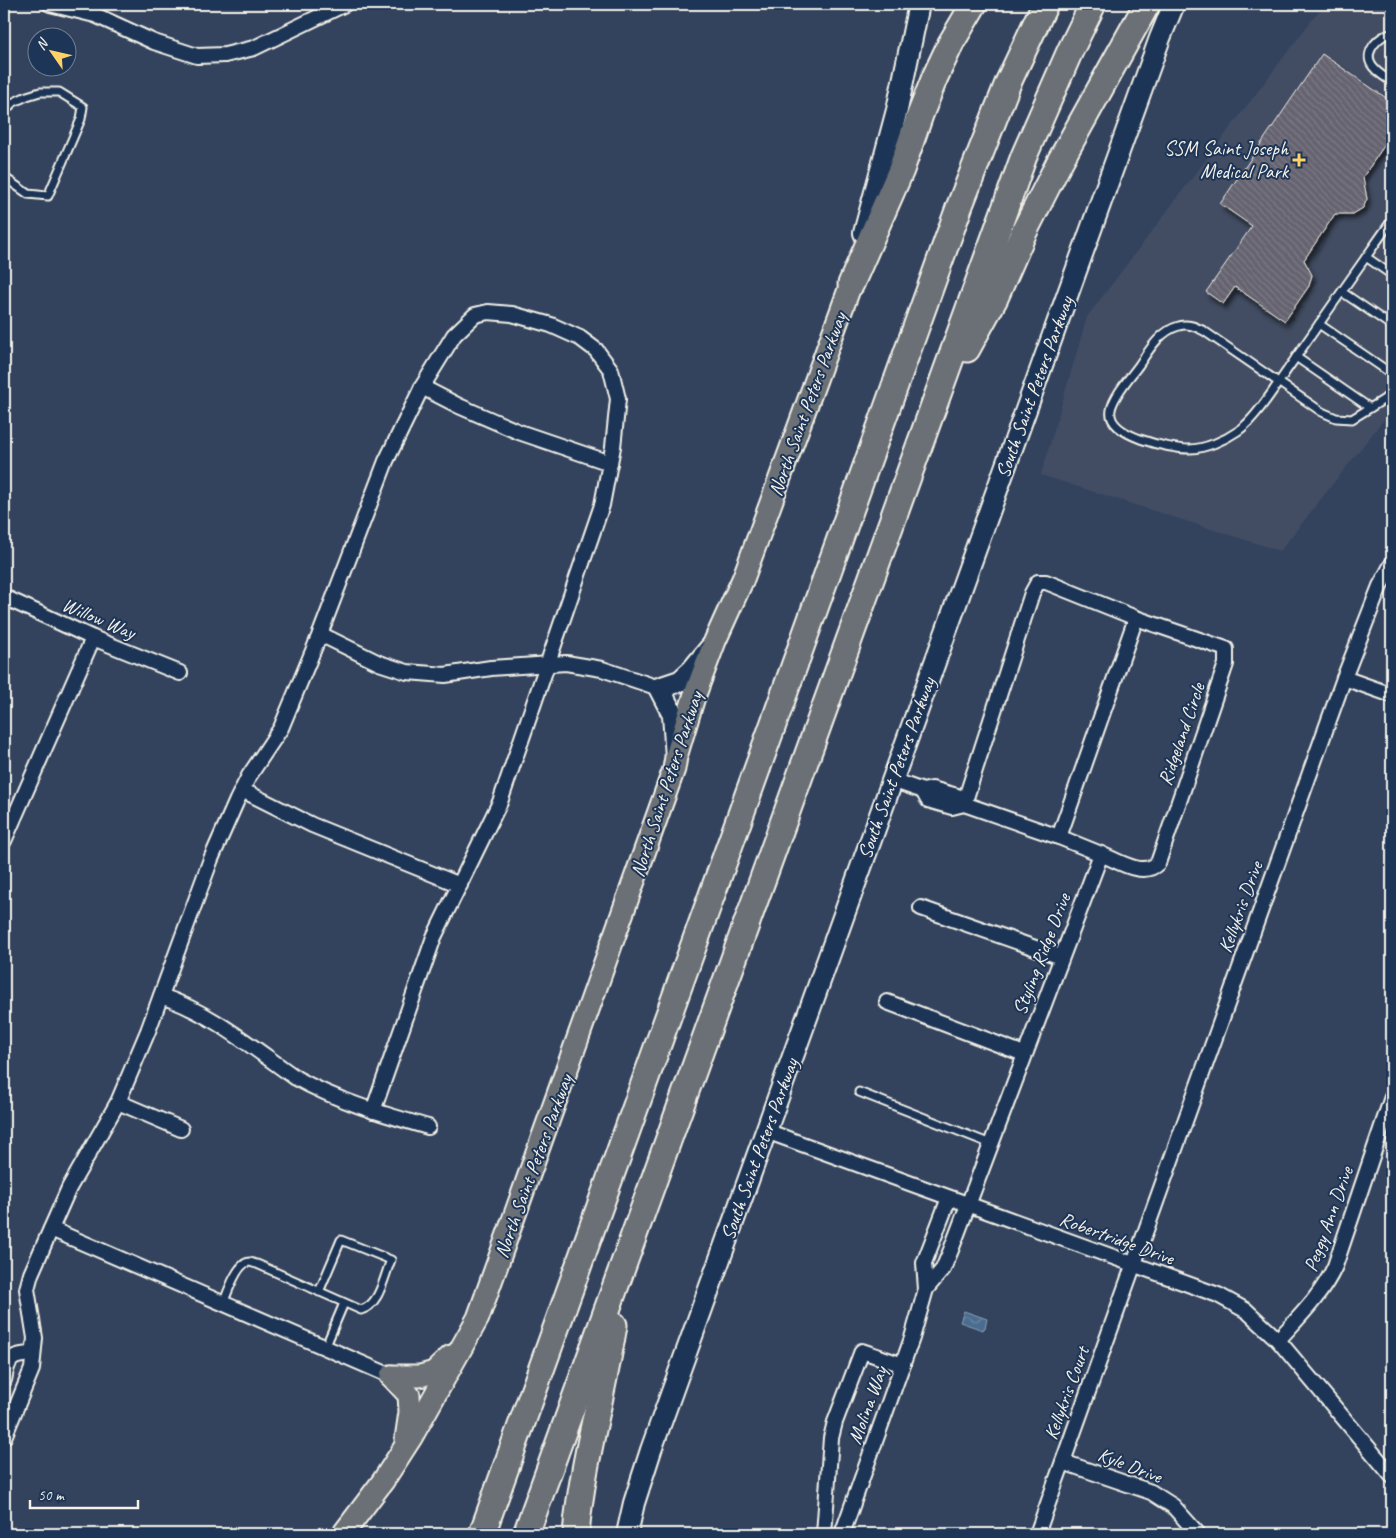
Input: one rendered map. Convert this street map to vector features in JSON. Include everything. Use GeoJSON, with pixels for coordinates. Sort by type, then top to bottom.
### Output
{"type":"FeatureCollection","features":[{"type":"Feature","properties":{"kind":"highway"},"geometry":{"type":"LineString","coordinates":[[851,284],[901,170],[935,77],[951,43],[974,4]]}},
{"type":"Feature","properties":{"kind":"highway"},"geometry":{"type":"LineString","coordinates":[[482,1534],[960,205],[1004,91],[1045,4]]}},
{"type":"Feature","properties":{"kind":"highway"},"geometry":{"type":"LineString","coordinates":[[526,1534],[1024,156],[1066,59],[1093,4]]}},
{"type":"Feature","properties":{"kind":"highway"},"geometry":{"type":"LineString","coordinates":[[929,419],[995,298],[1023,234],[1059,163],[1147,4]]}},
{"type":"Feature","properties":{"kind":"highway"},"geometry":{"type":"LineString","coordinates":[[576,1534],[592,1428],[607,1369],[624,1265]]}},
{"type":"Feature","properties":{"kind":"main road","name":"North Saint Peters Parkway"},"geometry":{"type":"LineString","coordinates":[[343,1534],[401,1453],[478,1318],[674,769],[694,697],[715,641],[743,579],[851,284],[898,110],[919,4]]}},
{"type":"Feature","properties":{"kind":"main road","name":"South Saint Peters Parkway"},"geometry":{"type":"LineString","coordinates":[[626,1534],[651,1450],[1174,4]]}},
{"type":"Feature","properties":{"kind":"main road"},"geometry":{"type":"LineString","coordinates":[[676,757],[673,715],[659,688],[680,681],[692,670],[715,641]]}},
{"type":"Feature","properties":{"kind":"main road"},"geometry":{"type":"LineString","coordinates":[[391,1376],[420,1376],[434,1372],[461,1348]]}},
{"type":"Feature","properties":{"kind":"main road"},"geometry":{"type":"LineString","coordinates":[[391,1376],[409,1395],[410,1412],[401,1453]]}},
{"type":"Feature","properties":{"kind":"street"},"geometry":{"type":"LineString","coordinates":[[50,4],[96,10],[154,42],[197,56],[225,56],[254,48],[346,4]]}},
{"type":"Feature","properties":{"kind":"street"},"geometry":{"type":"LineString","coordinates":[[4,1437],[32,1369],[35,1338],[27,1289],[31,1274],[69,1188],[118,1102],[148,1031],[211,859],[249,776],[281,728],[320,634],[386,461],[422,387],[454,335],[475,316],[488,312],[512,314],[551,325],[580,338],[596,350],[611,370],[618,399],[613,447],[602,505],[500,802],[434,937],[373,1111]]}},
{"type":"Feature","properties":{"kind":"street"},"geometry":{"type":"LineString","coordinates":[[422,387],[459,406],[519,432],[610,464]]}},
{"type":"Feature","properties":{"kind":"street","name":"Kellykris Drive"},"geometry":{"type":"LineString","coordinates":[[1133,1266],[1344,678],[1380,586],[1392,564]]}},
{"type":"Feature","properties":{"kind":"street","name":"Ridgeland Circle"},"geometry":{"type":"LineString","coordinates":[[964,804],[1032,592],[1038,582],[1046,582],[1136,618],[1226,649],[1227,657],[1223,674],[1158,863],[1153,868],[1145,870],[1135,868],[1101,854]]}},
{"type":"Feature","properties":{"kind":"street","name":"Willow Way"},"geometry":{"type":"LineString","coordinates":[[4,598],[93,638],[180,673]]}},
{"type":"Feature","properties":{"kind":"street"},"geometry":{"type":"LineString","coordinates":[[1059,837],[1136,618]]}},
{"type":"Feature","properties":{"kind":"street"},"geometry":{"type":"LineString","coordinates":[[320,634],[380,663],[407,672],[445,675],[491,668],[566,663],[602,669],[659,688]]}},
{"type":"Feature","properties":{"kind":"street"},"geometry":{"type":"LineString","coordinates":[[4,841],[8,820],[93,638]]}},
{"type":"Feature","properties":{"kind":"street"},"geometry":{"type":"LineString","coordinates":[[1344,678],[1392,695]]}},
{"type":"Feature","properties":{"kind":"street"},"geometry":{"type":"LineString","coordinates":[[892,780],[923,791],[932,789],[957,796],[964,804],[1059,837],[1101,854]]}},
{"type":"Feature","properties":{"kind":"street"},"geometry":{"type":"LineString","coordinates":[[242,790],[312,825],[460,885]]}},
{"type":"Feature","properties":{"kind":"street","name":"Styling Ridge Drive"},"geometry":{"type":"LineString","coordinates":[[968,1204],[1101,854]]}},
{"type":"Feature","properties":{"kind":"street"},"geometry":{"type":"LineString","coordinates":[[921,908],[1061,958]]}},
{"type":"Feature","properties":{"kind":"street"},"geometry":{"type":"LineString","coordinates":[[161,996],[183,1003],[207,1015],[296,1078],[312,1087],[373,1111],[428,1127]]}},
{"type":"Feature","properties":{"kind":"street"},"geometry":{"type":"LineString","coordinates":[[886,1002],[1024,1054]]}},
{"type":"Feature","properties":{"kind":"street","name":"Peggy Ann Drive"},"geometry":{"type":"LineString","coordinates":[[1278,1340],[1317,1297],[1335,1266],[1390,1114],[1392,1097]]}},
{"type":"Feature","properties":{"kind":"street"},"geometry":{"type":"LineString","coordinates":[[118,1102],[181,1128]]}},
{"type":"Feature","properties":{"kind":"street","name":"Robertridge Drive"},"geometry":{"type":"LineString","coordinates":[[766,1131],[1133,1266],[1218,1295],[1247,1311],[1278,1340],[1392,1476]]}},
{"type":"Feature","properties":{"kind":"street","name":"Molina Way"},"geometry":{"type":"LineString","coordinates":[[842,1534],[912,1338],[926,1289],[924,1262],[949,1198]]}},
{"type":"Feature","properties":{"kind":"street","name":"Molina Way"},"geometry":{"type":"LineString","coordinates":[[926,1289],[943,1269],[968,1204]]}},
{"type":"Feature","properties":{"kind":"street"},"geometry":{"type":"LineString","coordinates":[[51,1229],[391,1376]]}},
{"type":"Feature","properties":{"kind":"street","name":"Kellykris Court"},"geometry":{"type":"LineString","coordinates":[[1037,1534],[1133,1266]]}},
{"type":"Feature","properties":{"kind":"street"},"geometry":{"type":"LineString","coordinates":[[824,1534],[831,1438],[835,1422],[862,1351],[903,1365]]}},
{"type":"Feature","properties":{"kind":"street"},"geometry":{"type":"LineString","coordinates":[[4,1380],[7,1360],[18,1355],[33,1354]]}},
{"type":"Feature","properties":{"kind":"street","name":"Kyle Drive"},"geometry":{"type":"LineString","coordinates":[[1063,1462],[1151,1492],[1173,1506],[1198,1534]]}},
{"type":"Feature","properties":{"kind":"lane"},"geometry":{"type":"LineString","coordinates":[[1392,34],[1382,36],[1374,45],[1370,55],[1370,63],[1392,82]]}},
{"type":"Feature","properties":{"kind":"lane"},"geometry":{"type":"LineString","coordinates":[[4,113],[12,103],[40,92],[59,92],[83,107],[81,119],[48,196],[28,194],[4,177]]}},
{"type":"Feature","properties":{"kind":"lane"},"geometry":{"type":"LineString","coordinates":[[1391,224],[1278,383],[1239,431],[1216,443],[1190,449],[1169,447],[1131,435],[1120,429],[1113,422],[1110,411],[1114,400],[1154,344],[1167,332],[1180,326],[1193,326],[1204,331],[1278,383],[1322,412],[1336,418],[1352,419],[1392,392]]}},
{"type":"Feature","properties":{"kind":"lane"},"geometry":{"type":"LineString","coordinates":[[1366,257],[1392,275]]}},
{"type":"Feature","properties":{"kind":"lane"},"geometry":{"type":"LineString","coordinates":[[1342,292],[1392,326]]}},
{"type":"Feature","properties":{"kind":"lane"},"geometry":{"type":"LineString","coordinates":[[1319,324],[1392,374]]}},
{"type":"Feature","properties":{"kind":"lane"},"geometry":{"type":"LineString","coordinates":[[1296,357],[1370,408]]}},
{"type":"Feature","properties":{"kind":"lane"},"geometry":{"type":"LineString","coordinates":[[859,1092],[992,1144]]}},
{"type":"Feature","properties":{"kind":"lane"},"geometry":{"type":"LineString","coordinates":[[223,1304],[237,1271],[248,1262],[257,1264],[319,1292],[361,1310],[367,1309],[374,1302],[391,1260],[341,1240],[319,1292]]}},
{"type":"Feature","properties":{"kind":"lane"},"geometry":{"type":"LineString","coordinates":[[324,1348],[344,1303]]}},
{"type":"Feature","properties":{"kind":"shaded area","name":"SSM Saint Joseph Medical Park"},"geometry":{"type":"Polygon","coordinates":[[[1324,4],[1392,4],[1392,409],[1280,551],[1041,475],[1087,317],[1324,4]]]}},
{"type":"Feature","properties":{"kind":"water"},"geometry":{"type":"Polygon","coordinates":[[[964,1311],[987,1319],[985,1328],[983,1330],[960,1322],[964,1311]]]}},
{"type":"Feature","properties":{"kind":"building"},"geometry":{"type":"Polygon","coordinates":[[[1322,54],[1392,102],[1392,134],[1363,177],[1367,199],[1363,208],[1353,214],[1335,214],[1304,260],[1312,275],[1309,286],[1285,321],[1235,287],[1223,304],[1206,292],[1252,226],[1220,204],[1322,54]]]}},
{"type":"Feature","properties":{"kind":"place","name":"SSM Saint Joseph Medical Park"},"geometry":{"type":"Point","coordinates":[1299,160]}}]}
